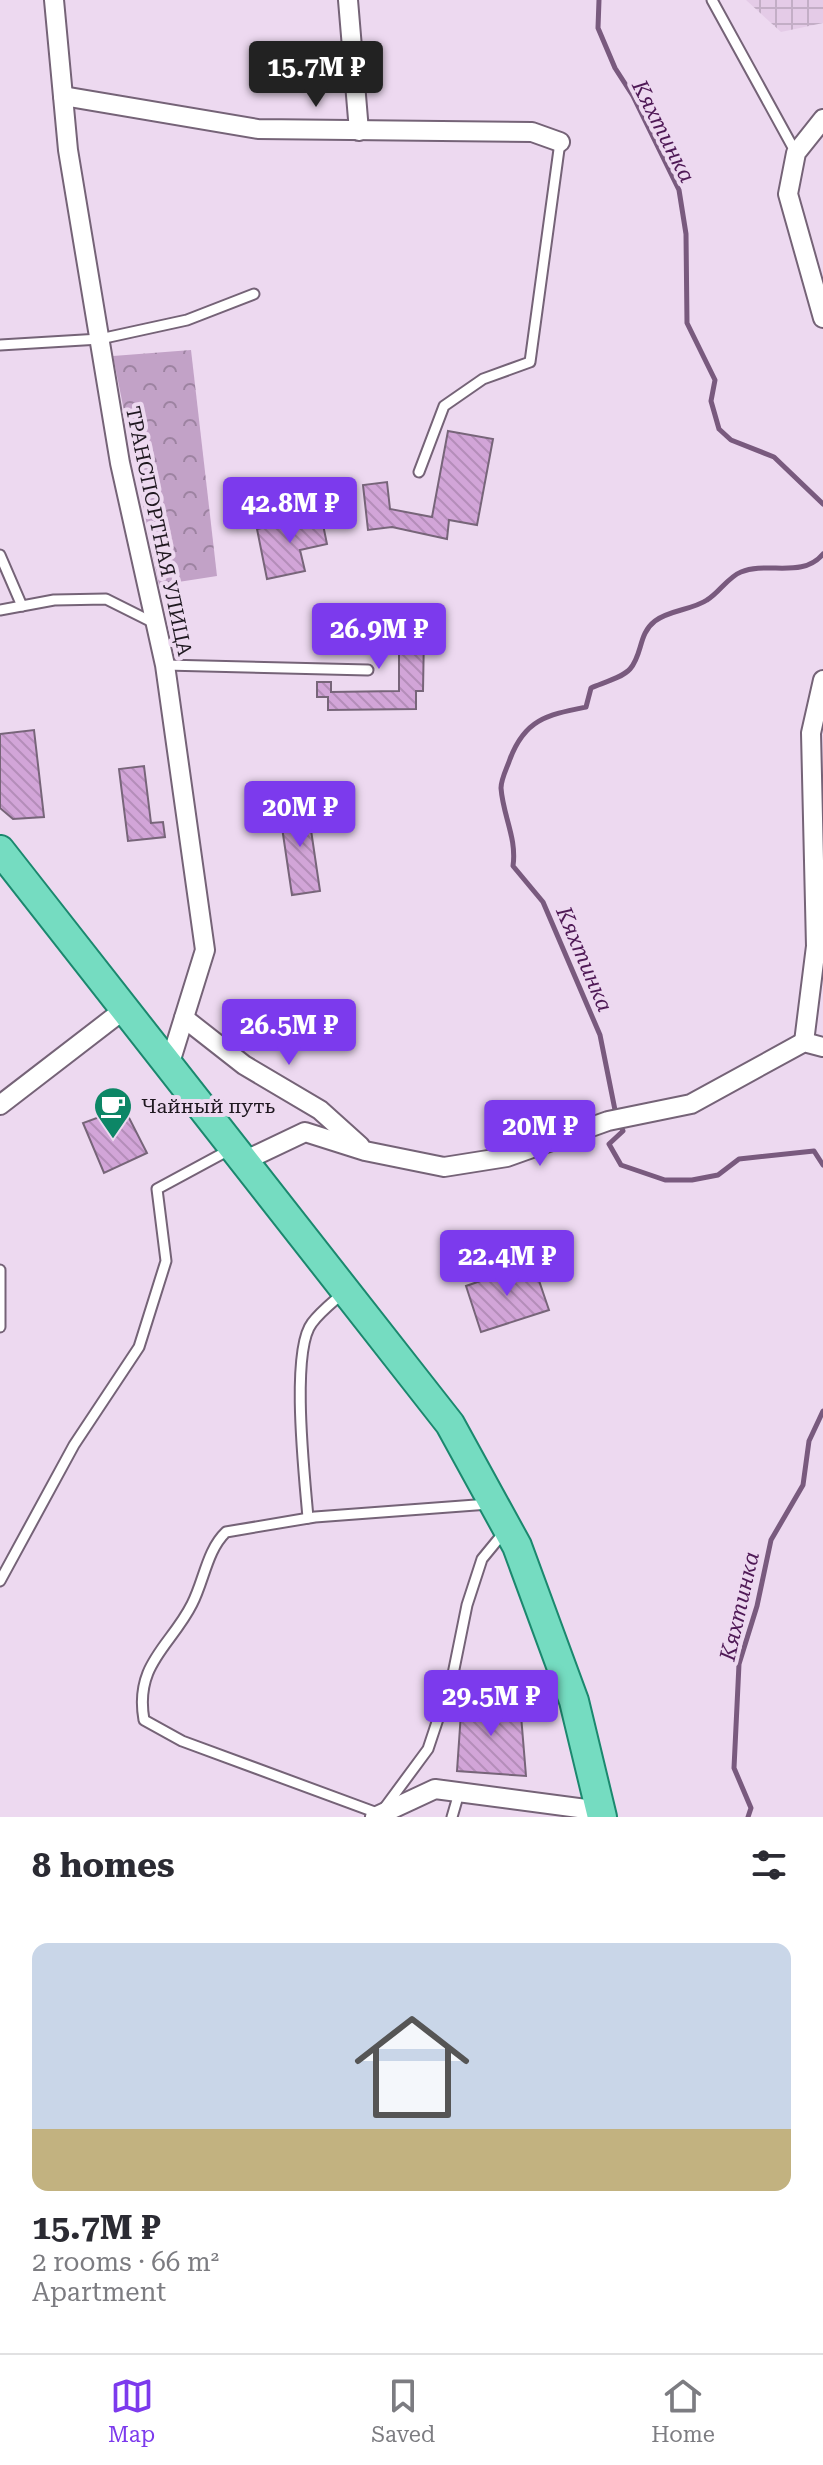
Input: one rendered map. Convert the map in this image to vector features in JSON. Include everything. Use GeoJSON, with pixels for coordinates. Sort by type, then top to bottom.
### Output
{"type":"FeatureCollection","features":[{"type":"Feature","properties":{"kind":"main road"},"geometry":{"type":"LineString","coordinates":[[0,850],[450,1424],[507,1529],[574,1701],[602,1814]]}},
{"type":"Feature","properties":{"kind":"street","name":"ТРАНСПОРТНАЯ УЛИЦА"},"geometry":{"type":"LineString","coordinates":[[54,0],[68,150],[120,463],[165,665],[205,950],[169,1066]]}},
{"type":"Feature","properties":{"kind":"street"},"geometry":{"type":"LineString","coordinates":[[348,0],[359,131]]}},
{"type":"Feature","properties":{"kind":"street"},"geometry":{"type":"LineString","coordinates":[[63,96],[258,129],[532,132],[560,142]]}},
{"type":"Feature","properties":{"kind":"street"},"geometry":{"type":"LineString","coordinates":[[823,119],[796,153],[788,194],[823,318]]}},
{"type":"Feature","properties":{"kind":"street"},"geometry":{"type":"LineString","coordinates":[[804,1042],[819,942],[811,733],[823,680]]}},
{"type":"Feature","properties":{"kind":"street"},"geometry":{"type":"LineString","coordinates":[[0,1105],[126,1008]]}},
{"type":"Feature","properties":{"kind":"street"},"geometry":{"type":"LineString","coordinates":[[184,1018],[244,1065],[320,1110],[365,1151]]}},
{"type":"Feature","properties":{"kind":"street"},"geometry":{"type":"LineString","coordinates":[[239,1154],[305,1132],[365,1151],[444,1167],[507,1157],[608,1121],[691,1104],[804,1042],[823,1047]]}},
{"type":"Feature","properties":{"kind":"street"},"geometry":{"type":"LineString","coordinates":[[378,1816],[435,1789],[602,1814]]}},
{"type":"Feature","properties":{"kind":"lane"},"geometry":{"type":"LineString","coordinates":[[712,0],[796,153]]}},
{"type":"Feature","properties":{"kind":"lane"},"geometry":{"type":"LineString","coordinates":[[419,472],[444,406],[483,379],[530,362],[560,142]]}},
{"type":"Feature","properties":{"kind":"lane"},"geometry":{"type":"LineString","coordinates":[[0,345],[100,339],[187,320],[254,294]]}},
{"type":"Feature","properties":{"kind":"lane"},"geometry":{"type":"LineString","coordinates":[[0,555],[22,606]]}},
{"type":"Feature","properties":{"kind":"lane"},"geometry":{"type":"LineString","coordinates":[[0,610],[54,600],[106,599],[156,624]]}},
{"type":"Feature","properties":{"kind":"lane"},"geometry":{"type":"LineString","coordinates":[[165,665],[368,670]]}},
{"type":"Feature","properties":{"kind":"lane"},"geometry":{"type":"LineString","coordinates":[[0,1581],[74,1445],[139,1347],[166,1261],[157,1189],[239,1154]]}},
{"type":"Feature","properties":{"kind":"lane"},"geometry":{"type":"LineString","coordinates":[[0,1270],[0,1327]]}},
{"type":"Feature","properties":{"kind":"lane"},"geometry":{"type":"LineString","coordinates":[[308,1518],[300,1400],[309,1325],[346,1290]]}},
{"type":"Feature","properties":{"kind":"lane"},"geometry":{"type":"LineString","coordinates":[[493,1504],[308,1518],[226,1532],[217,1540],[191,1606],[151,1663],[141,1703],[144,1720],[182,1741],[378,1816],[428,1749],[453,1674],[467,1605],[482,1559],[507,1529]]}},
{"type":"Feature","properties":{"kind":"lane"},"geometry":{"type":"LineString","coordinates":[[452,1817],[459,1793]]}},
{"type":"Feature","properties":{"kind":"shaded area"},"geometry":{"type":"Polygon","coordinates":[[[746,0],[823,0],[823,23],[781,32],[746,0]]]}},
{"type":"Feature","properties":{"kind":"green space"},"geometry":{"type":"Polygon","coordinates":[[[191,350],[217,576],[159,585],[113,356],[191,350]]]}},
{"type":"Feature","properties":{"kind":"building"},"geometry":{"type":"Polygon","coordinates":[[[448,431],[493,439],[477,525],[449,520],[447,539],[392,527],[368,530],[363,485],[387,482],[390,509],[432,517],[448,431]]]}},
{"type":"Feature","properties":{"kind":"building"},"geometry":{"type":"Polygon","coordinates":[[[321,515],[327,544],[300,550],[305,571],[267,579],[257,529],[321,515]]]}},
{"type":"Feature","properties":{"kind":"building"},"geometry":{"type":"Polygon","coordinates":[[[389,630],[424,634],[423,691],[416,691],[416,709],[328,710],[328,697],[317,697],[317,682],[331,682],[331,692],[399,691],[399,644],[320,649],[319,634],[389,630]]]}},
{"type":"Feature","properties":{"kind":"building"},"geometry":{"type":"Polygon","coordinates":[[[34,730],[44,817],[13,819],[0,808],[0,734],[34,730]]]}},
{"type":"Feature","properties":{"kind":"building"},"geometry":{"type":"Polygon","coordinates":[[[144,766],[151,823],[163,822],[165,837],[128,841],[119,769],[144,766]]]}},
{"type":"Feature","properties":{"kind":"building"},"geometry":{"type":"Polygon","coordinates":[[[307,803],[320,891],[292,895],[279,807],[307,803]]]}},
{"type":"Feature","properties":{"kind":"building","name":"Чайный путь"},"geometry":{"type":"Polygon","coordinates":[[[124,1108],[147,1153],[104,1173],[83,1123],[124,1108]]]}},
{"type":"Feature","properties":{"kind":"building"},"geometry":{"type":"Polygon","coordinates":[[[533,1263],[549,1310],[481,1332],[466,1286],[533,1263]]]}},
{"type":"Feature","properties":{"kind":"building"},"geometry":{"type":"Polygon","coordinates":[[[462,1698],[520,1703],[526,1776],[457,1771],[462,1698]]]}},
{"type":"Feature","properties":{"kind":"waterway","name":"Кяхтинка"},"geometry":{"type":"LineString","coordinates":[[599,0],[598,28],[615,68],[633,96],[679,190],[686,234],[687,323],[715,380],[711,401],[719,429],[731,440],[774,457],[823,504]]}},
{"type":"Feature","properties":{"kind":"waterway","name":"Кяхтинка"},"geometry":{"type":"LineString","coordinates":[[615,1110],[600,1035],[543,902],[513,866],[513,846],[501,788],[504,774],[516,746],[530,727],[549,716],[586,707],[591,688],[630,669],[646,632],[655,621],[707,600],[741,572],[805,566],[823,554]]}},
{"type":"Feature","properties":{"kind":"waterway","name":"Кяхтинка"},"geometry":{"type":"LineString","coordinates":[[619,1121],[623,1131],[609,1144],[621,1165],[665,1180],[692,1180],[718,1175],[739,1159],[814,1151],[823,1165]]}},
{"type":"Feature","properties":{"kind":"waterway","name":"Кяхтинка"},"geometry":{"type":"LineString","coordinates":[[748,1817],[751,1808],[734,1768],[739,1664],[757,1606],[771,1540],[803,1485],[809,1441],[823,1411]]}},
{"type":"Feature","properties":{"kind":"place","name":"Чайный путь"},"geometry":{"type":"Point","coordinates":[113,1140]}}]}
